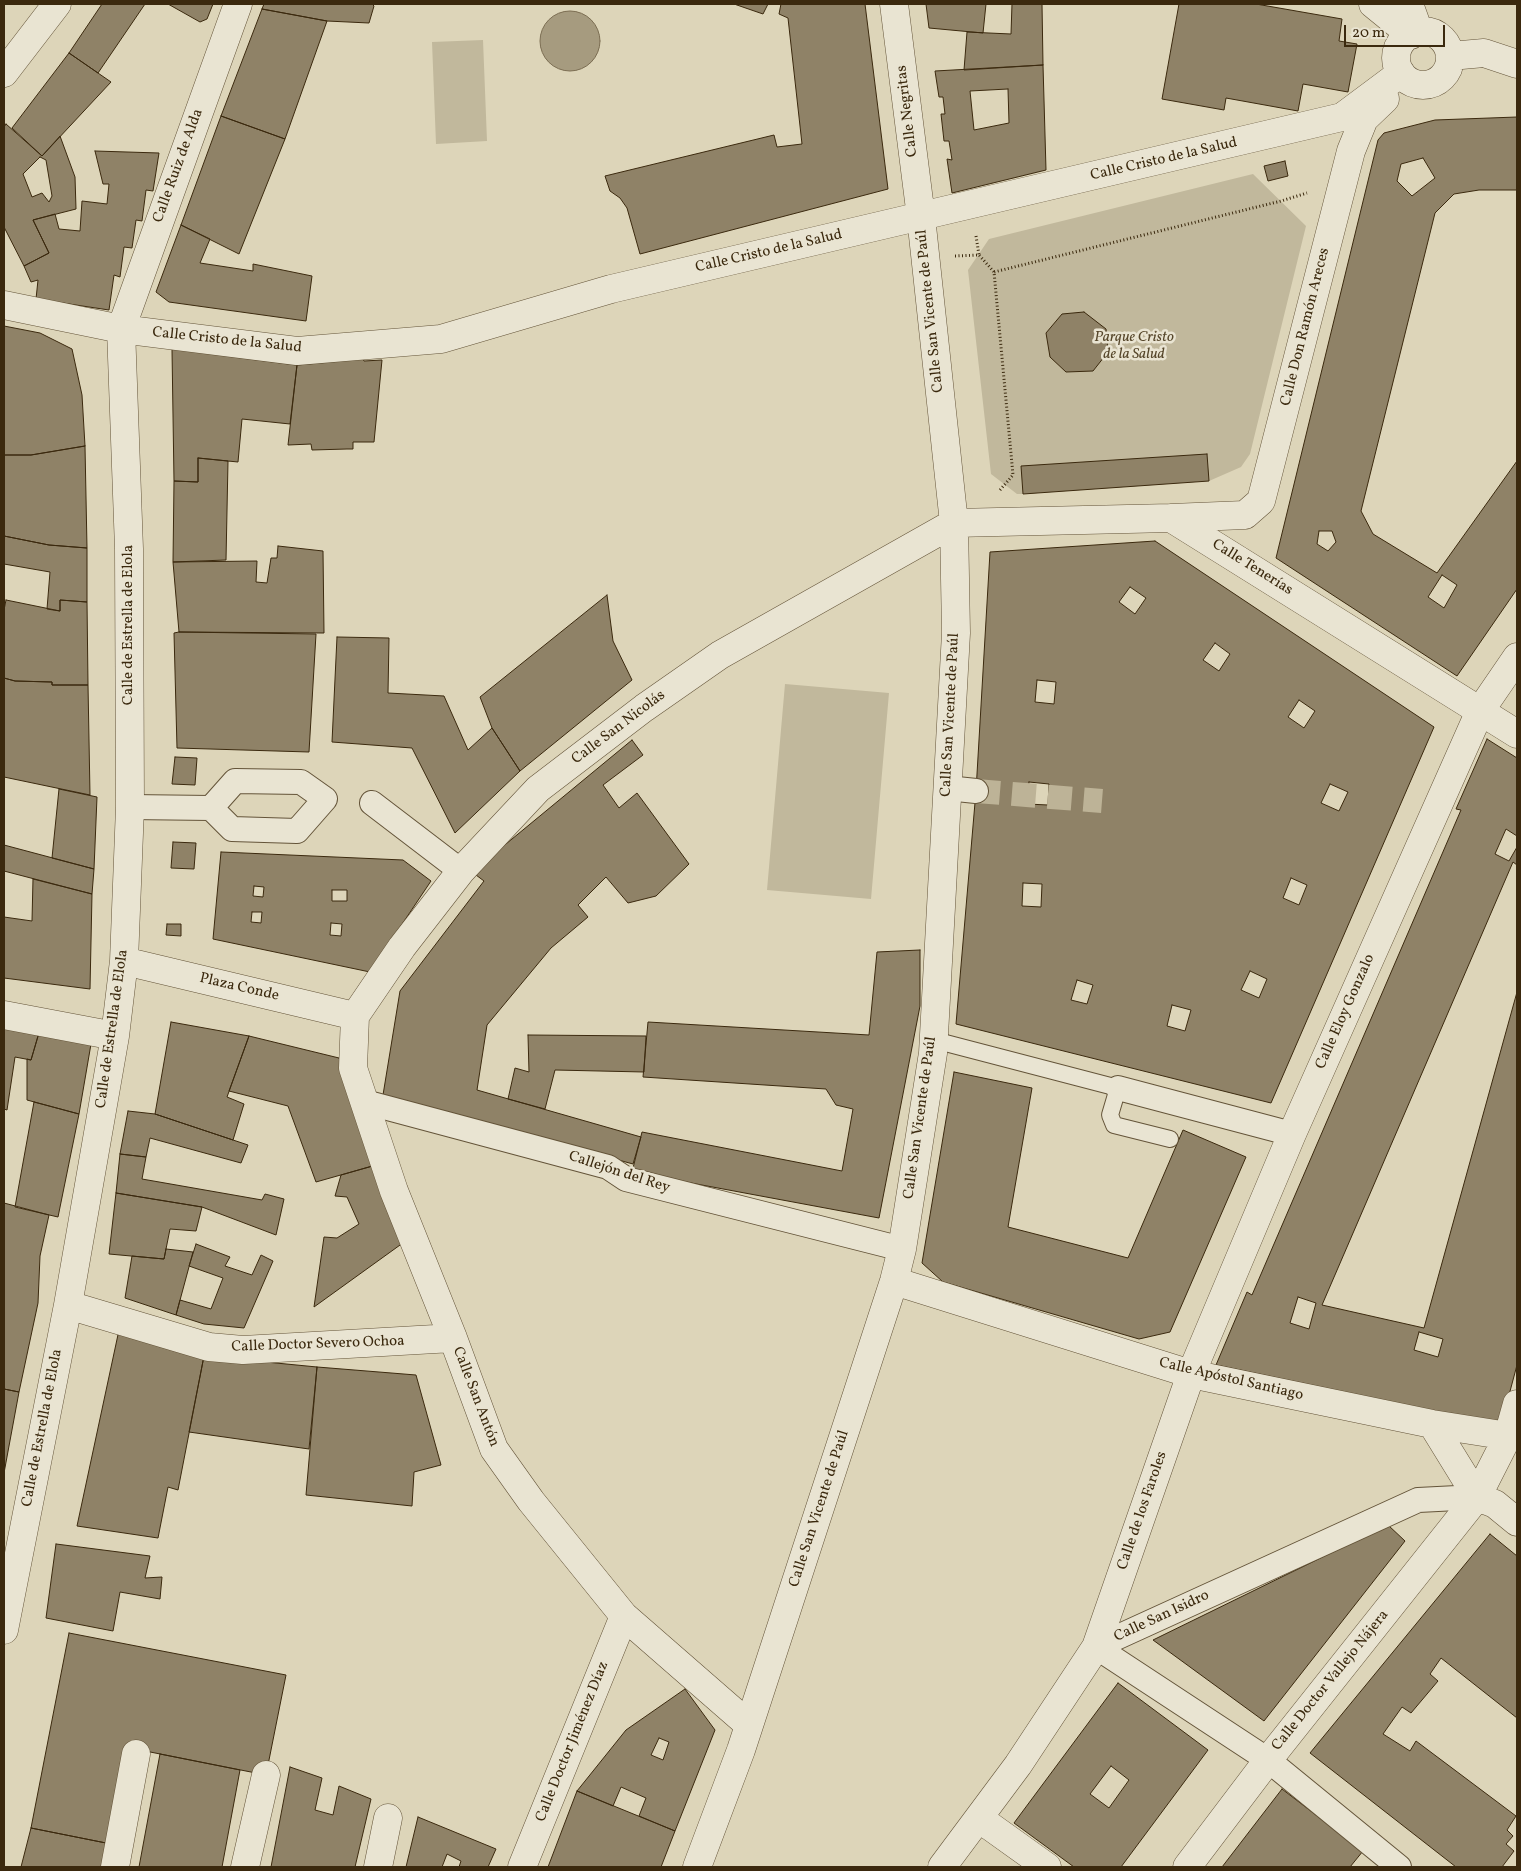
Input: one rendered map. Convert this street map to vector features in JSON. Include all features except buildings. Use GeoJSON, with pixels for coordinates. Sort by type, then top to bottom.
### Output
{"type":"FeatureCollection","features":[{"type":"Feature","properties":{"kind":"street"},"geometry":{"type":"LineString","coordinates":[[4,73],[57,4]]}},
{"type":"Feature","properties":{"kind":"street","name":"Calle Ruiz de Alda"},"geometry":{"type":"LineString","coordinates":[[121,329],[238,4]]}},
{"type":"Feature","properties":{"kind":"street","name":"Calle Negritas"},"geometry":{"type":"LineString","coordinates":[[894,4],[921,217]]}},
{"type":"Feature","properties":{"kind":"street"},"geometry":{"type":"LineString","coordinates":[[1373,4],[1415,33],[1436,35],[1448,48],[1449,64],[1440,80],[1423,85],[1404,77],[1397,56],[1404,40],[1415,33]]}},
{"type":"Feature","properties":{"kind":"street"},"geometry":{"type":"LineString","coordinates":[[1410,4],[1415,33]]}},
{"type":"Feature","properties":{"kind":"street"},"geometry":{"type":"LineString","coordinates":[[1450,56],[1484,53],[1517,64]]}},
{"type":"Feature","properties":{"kind":"street","name":"Calle Cristo de la Salud"},"geometry":{"type":"LineString","coordinates":[[21,303],[121,329],[297,351],[441,340],[611,289],[1342,117],[1404,77]]}},
{"type":"Feature","properties":{"kind":"street","name":"Calle Don Ramón Areces"},"geometry":{"type":"LineString","coordinates":[[1171,518],[1245,515],[1261,501],[1351,151],[1364,119],[1404,77]]}},
{"type":"Feature","properties":{"kind":"street","name":"Calle San Vicente de Paúl"},"geometry":{"type":"LineString","coordinates":[[697,1867],[749,1725],[894,1281],[902,1249],[934,1040],[963,523],[925,258],[921,217]]}},
{"type":"Feature","properties":{"kind":"street","name":"Calle de Estrella de Elola"},"geometry":{"type":"LineString","coordinates":[[4,1630],[13,1528],[68,1305],[115,1036],[124,961],[130,807],[129,549],[121,329]]}},
{"type":"Feature","properties":{"kind":"street"},"geometry":{"type":"LineString","coordinates":[[963,523],[1171,518]]}},
{"type":"Feature","properties":{"kind":"street","name":"Calle Tenerías"},"geometry":{"type":"LineString","coordinates":[[1171,518],[1517,734]]}},
{"type":"Feature","properties":{"kind":"street","name":"Calle San Nicolás"},"geometry":{"type":"LineString","coordinates":[[355,1016],[402,947],[461,871],[538,790],[644,708],[720,655],[963,523]]}},
{"type":"Feature","properties":{"kind":"street","name":"Calle Eloy Gonzalo"},"geometry":{"type":"LineString","coordinates":[[1191,1374],[1292,1134],[1480,711],[1517,657]]}},
{"type":"Feature","properties":{"kind":"street"},"geometry":{"type":"LineString","coordinates":[[947,788],[976,791]]}},
{"type":"Feature","properties":{"kind":"street"},"geometry":{"type":"LineString","coordinates":[[372,803],[461,871]]}},
{"type":"Feature","properties":{"kind":"street"},"geometry":{"type":"LineString","coordinates":[[130,807],[212,808]]}},
{"type":"Feature","properties":{"kind":"street","name":"Plaza Conde"},"geometry":{"type":"LineString","coordinates":[[124,961],[355,1016]]}},
{"type":"Feature","properties":{"kind":"street"},"geometry":{"type":"LineString","coordinates":[[4,1015],[115,1036]]}},
{"type":"Feature","properties":{"kind":"street","name":"Calle San Antón"},"geometry":{"type":"LineString","coordinates":[[355,1016],[353,1068],[394,1191],[453,1338],[494,1449],[537,1509],[624,1616],[749,1725]]}},
{"type":"Feature","properties":{"kind":"street"},"geometry":{"type":"LineString","coordinates":[[1118,1088],[1292,1134]]}},
{"type":"Feature","properties":{"kind":"street","name":"Callejón del Rey"},"geometry":{"type":"LineString","coordinates":[[365,1102],[608,1167],[626,1179],[902,1249]]}},
{"type":"Feature","properties":{"kind":"street","name":"Calle Apóstol Santiago"},"geometry":{"type":"LineString","coordinates":[[894,1281],[1191,1374],[1432,1424],[1513,1436]]}},
{"type":"Feature","properties":{"kind":"street","name":"Calle Doctor Severo Ochoa"},"geometry":{"type":"LineString","coordinates":[[68,1305],[209,1348],[243,1350],[453,1338]]}},
{"type":"Feature","properties":{"kind":"street","name":"Calle de los Faroles"},"geometry":{"type":"LineString","coordinates":[[1096,1647],[1191,1374]]}},
{"type":"Feature","properties":{"kind":"street","name":"Calle Doctor Vallejo Nájera"},"geometry":{"type":"LineString","coordinates":[[1187,1867],[1268,1760],[1477,1497],[1513,1436],[1517,1404]]}},
{"type":"Feature","properties":{"kind":"street"},"geometry":{"type":"LineString","coordinates":[[1432,1424],[1477,1497],[1495,1504],[1517,1522]]}},
{"type":"Feature","properties":{"kind":"street","name":"Calle San Isidro"},"geometry":{"type":"LineString","coordinates":[[942,1867],[980,1819],[1096,1647],[1418,1500],[1477,1497]]}},
{"type":"Feature","properties":{"kind":"street","name":"Calle Doctor Jiménez Díaz"},"geometry":{"type":"LineString","coordinates":[[522,1867],[624,1616]]}},
{"type":"Feature","properties":{"kind":"street"},"geometry":{"type":"LineString","coordinates":[[1096,1647],[1268,1760],[1398,1867]]}},
{"type":"Feature","properties":{"kind":"street"},"geometry":{"type":"LineString","coordinates":[[115,1867],[136,1754]]}},
{"type":"Feature","properties":{"kind":"street"},"geometry":{"type":"LineString","coordinates":[[245,1867],[266,1774]]}},
{"type":"Feature","properties":{"kind":"street"},"geometry":{"type":"LineString","coordinates":[[378,1867],[388,1818]]}},
{"type":"Feature","properties":{"kind":"street"},"geometry":{"type":"LineString","coordinates":[[980,1819],[1047,1867]]}},
{"type":"Feature","properties":{"kind":"lane"},"geometry":{"type":"LineString","coordinates":[[934,1040],[1118,1088],[1110,1115],[1114,1125],[1170,1139]]}},
{"type":"Feature","properties":{"kind":"path"},"geometry":{"type":"LineString","coordinates":[[994,272],[1281,201],[1343,181]]}},
{"type":"Feature","properties":{"kind":"path"},"geometry":{"type":"LineString","coordinates":[[925,258],[979,255],[994,272],[1013,475],[963,523]]}},
{"type":"Feature","properties":{"kind":"green space"},"geometry":{"type":"Polygon","coordinates":[[[483,40],[487,141],[436,144],[432,42],[483,40]]]}},
{"type":"Feature","properties":{"kind":"green space","name":"Parque Cristo de la Salud"},"geometry":{"type":"Polygon","coordinates":[[[1253,174],[1306,226],[1250,454],[1241,467],[1209,481],[1023,494],[1017,494],[991,474],[968,270],[989,239],[1253,174]]]}},
{"type":"Feature","properties":{"kind":"green space"},"geometry":{"type":"Polygon","coordinates":[[[785,684],[889,693],[871,899],[767,890],[785,684]]]}},
{"type":"Feature","properties":{"kind":"shaded area"},"geometry":{"type":"Polygon","coordinates":[[[564,11],[576,11],[587,16],[595,24],[600,35],[598,53],[587,66],[576,71],[564,71],[553,66],[545,58],[540,47],[540,35],[545,24],[553,16],[564,11]]]}},
{"type":"Feature","properties":{"kind":"tunnel"},"geometry":{"type":"LineString","coordinates":[[976,791],[1102,801]]}}]}
